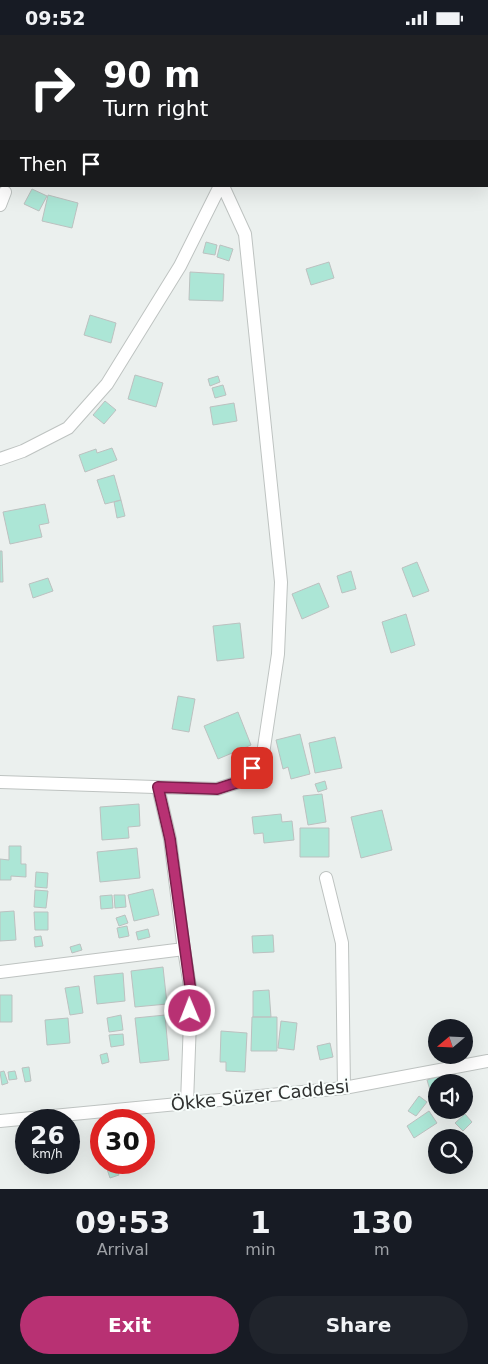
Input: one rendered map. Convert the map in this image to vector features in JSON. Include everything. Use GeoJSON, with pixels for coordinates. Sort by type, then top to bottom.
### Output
{"type":"FeatureCollection","features":[{"type":"Feature","properties":{"kind":"street"},"geometry":{"type":"LineString","coordinates":[[0,459],[23,451],[68,428],[107,384],[180,266],[221,187]]}},
{"type":"Feature","properties":{"kind":"street"},"geometry":{"type":"LineString","coordinates":[[0,782],[217,789],[242,781],[262,754],[278,654],[281,582],[245,234],[222,187]]}},
{"type":"Feature","properties":{"kind":"street"},"geometry":{"type":"LineString","coordinates":[[0,205],[5,192]]}},
{"type":"Feature","properties":{"kind":"street"},"geometry":{"type":"LineString","coordinates":[[158,787],[170,839],[191,993],[187,1103]]}},
{"type":"Feature","properties":{"kind":"street"},"geometry":{"type":"LineString","coordinates":[[326,878],[342,943],[344,1088]]}},
{"type":"Feature","properties":{"kind":"street"},"geometry":{"type":"LineString","coordinates":[[0,972],[184,949]]}},
{"type":"Feature","properties":{"kind":"street","name":"Ökke Süzer Caddesi"},"geometry":{"type":"LineString","coordinates":[[0,1121],[344,1088],[488,1061]]}},
{"type":"Feature","properties":{"kind":"building"},"geometry":{"type":"Polygon","coordinates":[[[32,189],[47,196],[39,211],[24,204],[32,189]]]}},
{"type":"Feature","properties":{"kind":"building"},"geometry":{"type":"Polygon","coordinates":[[[48,195],[78,203],[72,228],[42,221],[48,195]]]}},
{"type":"Feature","properties":{"kind":"building"},"geometry":{"type":"Polygon","coordinates":[[[206,242],[217,245],[215,255],[203,253],[206,242]]]}},
{"type":"Feature","properties":{"kind":"building"},"geometry":{"type":"Polygon","coordinates":[[[220,245],[233,249],[229,261],[217,257],[220,245]]]}},
{"type":"Feature","properties":{"kind":"building"},"geometry":{"type":"Polygon","coordinates":[[[329,262],[334,278],[311,285],[306,269],[329,262]]]}},
{"type":"Feature","properties":{"kind":"building"},"geometry":{"type":"Polygon","coordinates":[[[190,272],[224,274],[223,301],[189,300],[190,272]]]}},
{"type":"Feature","properties":{"kind":"building"},"geometry":{"type":"Polygon","coordinates":[[[90,315],[116,323],[111,343],[84,335],[90,315]]]}},
{"type":"Feature","properties":{"kind":"building"},"geometry":{"type":"Polygon","coordinates":[[[135,375],[163,383],[156,407],[128,399],[135,375]]]}},
{"type":"Feature","properties":{"kind":"building"},"geometry":{"type":"Polygon","coordinates":[[[218,376],[220,382],[210,386],[208,379],[218,376]]]}},
{"type":"Feature","properties":{"kind":"building"},"geometry":{"type":"Polygon","coordinates":[[[223,385],[226,395],[215,398],[212,388],[223,385]]]}},
{"type":"Feature","properties":{"kind":"building"},"geometry":{"type":"Polygon","coordinates":[[[105,401],[116,410],[104,424],[93,415],[105,401]]]}},
{"type":"Feature","properties":{"kind":"building"},"geometry":{"type":"Polygon","coordinates":[[[234,403],[237,421],[213,425],[210,407],[234,403]]]}},
{"type":"Feature","properties":{"kind":"building"},"geometry":{"type":"Polygon","coordinates":[[[112,448],[117,460],[85,472],[79,455],[96,449],[97,453],[112,448]]]}},
{"type":"Feature","properties":{"kind":"building"},"geometry":{"type":"Polygon","coordinates":[[[114,475],[121,500],[105,504],[97,480],[114,475]]]}},
{"type":"Feature","properties":{"kind":"building"},"geometry":{"type":"Polygon","coordinates":[[[121,500],[125,516],[117,518],[114,502],[121,500]]]}},
{"type":"Feature","properties":{"kind":"building"},"geometry":{"type":"Polygon","coordinates":[[[45,504],[49,523],[39,525],[42,537],[10,544],[3,512],[45,504]]]}},
{"type":"Feature","properties":{"kind":"building"},"geometry":{"type":"Polygon","coordinates":[[[0,551],[2,551],[3,582],[0,582],[0,551]]]}},
{"type":"Feature","properties":{"kind":"building"},"geometry":{"type":"Polygon","coordinates":[[[417,562],[429,591],[413,597],[402,568],[417,562]]]}},
{"type":"Feature","properties":{"kind":"building"},"geometry":{"type":"Polygon","coordinates":[[[351,571],[356,589],[342,593],[337,576],[351,571]]]}},
{"type":"Feature","properties":{"kind":"building"},"geometry":{"type":"Polygon","coordinates":[[[48,578],[53,591],[33,598],[29,584],[48,578]]]}},
{"type":"Feature","properties":{"kind":"building"},"geometry":{"type":"Polygon","coordinates":[[[319,583],[329,607],[302,619],[292,594],[319,583]]]}},
{"type":"Feature","properties":{"kind":"building"},"geometry":{"type":"Polygon","coordinates":[[[406,614],[415,645],[391,653],[382,622],[406,614]]]}},
{"type":"Feature","properties":{"kind":"building"},"geometry":{"type":"Polygon","coordinates":[[[240,623],[244,658],[217,661],[213,626],[240,623]]]}},
{"type":"Feature","properties":{"kind":"building"},"geometry":{"type":"Polygon","coordinates":[[[178,696],[195,699],[189,732],[172,729],[178,696]]]}},
{"type":"Feature","properties":{"kind":"building"},"geometry":{"type":"Polygon","coordinates":[[[238,712],[251,745],[218,759],[204,726],[238,712]]]}},
{"type":"Feature","properties":{"kind":"building"},"geometry":{"type":"Polygon","coordinates":[[[300,734],[310,774],[291,779],[288,767],[283,769],[276,740],[300,734]]]}},
{"type":"Feature","properties":{"kind":"building"},"geometry":{"type":"Polygon","coordinates":[[[335,737],[342,768],[315,773],[309,743],[335,737]]]}},
{"type":"Feature","properties":{"kind":"building"},"geometry":{"type":"Polygon","coordinates":[[[325,781],[327,789],[318,792],[315,784],[325,781]]]}},
{"type":"Feature","properties":{"kind":"building"},"geometry":{"type":"Polygon","coordinates":[[[322,794],[326,822],[308,825],[303,796],[322,794]]]}},
{"type":"Feature","properties":{"kind":"building"},"geometry":{"type":"Polygon","coordinates":[[[139,804],[140,826],[128,827],[129,838],[102,840],[100,807],[139,804]]]}},
{"type":"Feature","properties":{"kind":"building"},"geometry":{"type":"Polygon","coordinates":[[[382,810],[392,850],[361,858],[351,817],[382,810]]]}},
{"type":"Feature","properties":{"kind":"building"},"geometry":{"type":"Polygon","coordinates":[[[281,814],[282,822],[292,821],[294,840],[264,843],[263,833],[254,834],[252,817],[281,814]]]}},
{"type":"Feature","properties":{"kind":"building"},"geometry":{"type":"Polygon","coordinates":[[[300,828],[329,828],[329,857],[300,857],[300,828]]]}},
{"type":"Feature","properties":{"kind":"building"},"geometry":{"type":"Polygon","coordinates":[[[9,846],[21,846],[21,864],[26,864],[26,877],[11,876],[11,880],[0,880],[0,859],[9,860],[9,846]]]}},
{"type":"Feature","properties":{"kind":"building"},"geometry":{"type":"Polygon","coordinates":[[[137,848],[140,878],[100,882],[97,852],[137,848]]]}},
{"type":"Feature","properties":{"kind":"building"},"geometry":{"type":"Polygon","coordinates":[[[36,872],[48,873],[47,888],[35,887],[36,872]]]}},
{"type":"Feature","properties":{"kind":"building"},"geometry":{"type":"Polygon","coordinates":[[[153,889],[159,915],[134,921],[128,895],[153,889]]]}},
{"type":"Feature","properties":{"kind":"building"},"geometry":{"type":"Polygon","coordinates":[[[35,890],[48,891],[46,908],[34,907],[35,890]]]}},
{"type":"Feature","properties":{"kind":"building"},"geometry":{"type":"Polygon","coordinates":[[[112,895],[113,908],[101,909],[100,896],[112,895]]]}},
{"type":"Feature","properties":{"kind":"building"},"geometry":{"type":"Polygon","coordinates":[[[114,895],[125,895],[126,907],[115,908],[114,895]]]}},
{"type":"Feature","properties":{"kind":"building"},"geometry":{"type":"Polygon","coordinates":[[[14,911],[16,940],[0,941],[0,912],[14,911]]]}},
{"type":"Feature","properties":{"kind":"building"},"geometry":{"type":"Polygon","coordinates":[[[34,912],[48,912],[48,930],[35,930],[34,912]]]}},
{"type":"Feature","properties":{"kind":"building"},"geometry":{"type":"Polygon","coordinates":[[[125,915],[128,923],[119,926],[116,918],[125,915]]]}},
{"type":"Feature","properties":{"kind":"building"},"geometry":{"type":"Polygon","coordinates":[[[127,926],[129,936],[119,938],[117,928],[127,926]]]}},
{"type":"Feature","properties":{"kind":"building"},"geometry":{"type":"Polygon","coordinates":[[[148,929],[150,937],[138,940],[136,932],[148,929]]]}},
{"type":"Feature","properties":{"kind":"building"},"geometry":{"type":"Polygon","coordinates":[[[273,935],[274,952],[253,953],[252,936],[273,935]]]}},
{"type":"Feature","properties":{"kind":"building"},"geometry":{"type":"Polygon","coordinates":[[[41,936],[43,946],[35,947],[34,937],[41,936]]]}},
{"type":"Feature","properties":{"kind":"building"},"geometry":{"type":"Polygon","coordinates":[[[80,944],[82,950],[72,953],[70,947],[80,944]]]}},
{"type":"Feature","properties":{"kind":"building"},"geometry":{"type":"Polygon","coordinates":[[[163,967],[167,1004],[135,1007],[131,971],[163,967]]]}},
{"type":"Feature","properties":{"kind":"building"},"geometry":{"type":"Polygon","coordinates":[[[123,973],[125,1001],[97,1004],[94,976],[123,973]]]}},
{"type":"Feature","properties":{"kind":"building"},"geometry":{"type":"Polygon","coordinates":[[[79,986],[83,1013],[70,1015],[65,988],[79,986]]]}},
{"type":"Feature","properties":{"kind":"building"},"geometry":{"type":"Polygon","coordinates":[[[269,990],[271,1017],[253,1017],[253,991],[269,990]]]}},
{"type":"Feature","properties":{"kind":"building"},"geometry":{"type":"Polygon","coordinates":[[[0,995],[12,995],[12,1022],[0,1022],[0,995]]]}},
{"type":"Feature","properties":{"kind":"building"},"geometry":{"type":"Polygon","coordinates":[[[121,1015],[123,1030],[109,1032],[107,1018],[121,1015]]]}},
{"type":"Feature","properties":{"kind":"building"},"geometry":{"type":"Polygon","coordinates":[[[165,1015],[169,1060],[140,1063],[135,1018],[165,1015]]]}},
{"type":"Feature","properties":{"kind":"building"},"geometry":{"type":"Polygon","coordinates":[[[252,1017],[277,1017],[277,1051],[251,1051],[252,1017]]]}},
{"type":"Feature","properties":{"kind":"building"},"geometry":{"type":"Polygon","coordinates":[[[68,1018],[70,1043],[47,1045],[45,1020],[68,1018]]]}},
{"type":"Feature","properties":{"kind":"building"},"geometry":{"type":"Polygon","coordinates":[[[281,1021],[297,1023],[294,1050],[278,1048],[281,1021]]]}},
{"type":"Feature","properties":{"kind":"building"},"geometry":{"type":"Polygon","coordinates":[[[221,1031],[247,1033],[245,1072],[226,1071],[226,1062],[220,1062],[221,1031]]]}},
{"type":"Feature","properties":{"kind":"building"},"geometry":{"type":"Polygon","coordinates":[[[123,1034],[124,1045],[111,1047],[109,1035],[123,1034]]]}},
{"type":"Feature","properties":{"kind":"building"},"geometry":{"type":"Polygon","coordinates":[[[330,1043],[333,1057],[320,1060],[317,1046],[330,1043]]]}},
{"type":"Feature","properties":{"kind":"building"},"geometry":{"type":"Polygon","coordinates":[[[107,1053],[109,1062],[102,1064],[100,1055],[107,1053]]]}},
{"type":"Feature","properties":{"kind":"building"},"geometry":{"type":"Polygon","coordinates":[[[29,1067],[31,1081],[25,1082],[22,1068],[29,1067]]]}},
{"type":"Feature","properties":{"kind":"building"},"geometry":{"type":"Polygon","coordinates":[[[4,1071],[8,1083],[2,1085],[0,1072],[4,1071]]]}},
{"type":"Feature","properties":{"kind":"building"},"geometry":{"type":"Polygon","coordinates":[[[15,1071],[17,1079],[9,1080],[8,1072],[15,1071]]]}},
{"type":"Feature","properties":{"kind":"building"},"geometry":{"type":"Polygon","coordinates":[[[419,1096],[427,1102],[416,1116],[408,1111],[419,1096]]]}},
{"type":"Feature","properties":{"kind":"building"},"geometry":{"type":"Polygon","coordinates":[[[428,1112],[428,1119],[434,1119],[437,1123],[414,1138],[407,1126],[428,1112]]]}},
{"type":"Feature","properties":{"kind":"building"},"geometry":{"type":"Polygon","coordinates":[[[459,1119],[469,1119],[472,1122],[465,1129],[461,1129],[455,1123],[459,1119]]]}},
{"type":"Feature","properties":{"kind":"building"},"geometry":{"type":"Polygon","coordinates":[[[109,1174],[119,1174],[119,1175],[110,1178],[109,1174]]]}},
{"type":"Feature","properties":{"kind":"route"},"geometry":{"type":"LineString","coordinates":[[190,1011],[191,993],[170,839],[158,787],[217,789],[242,781],[252,768]]}}]}
